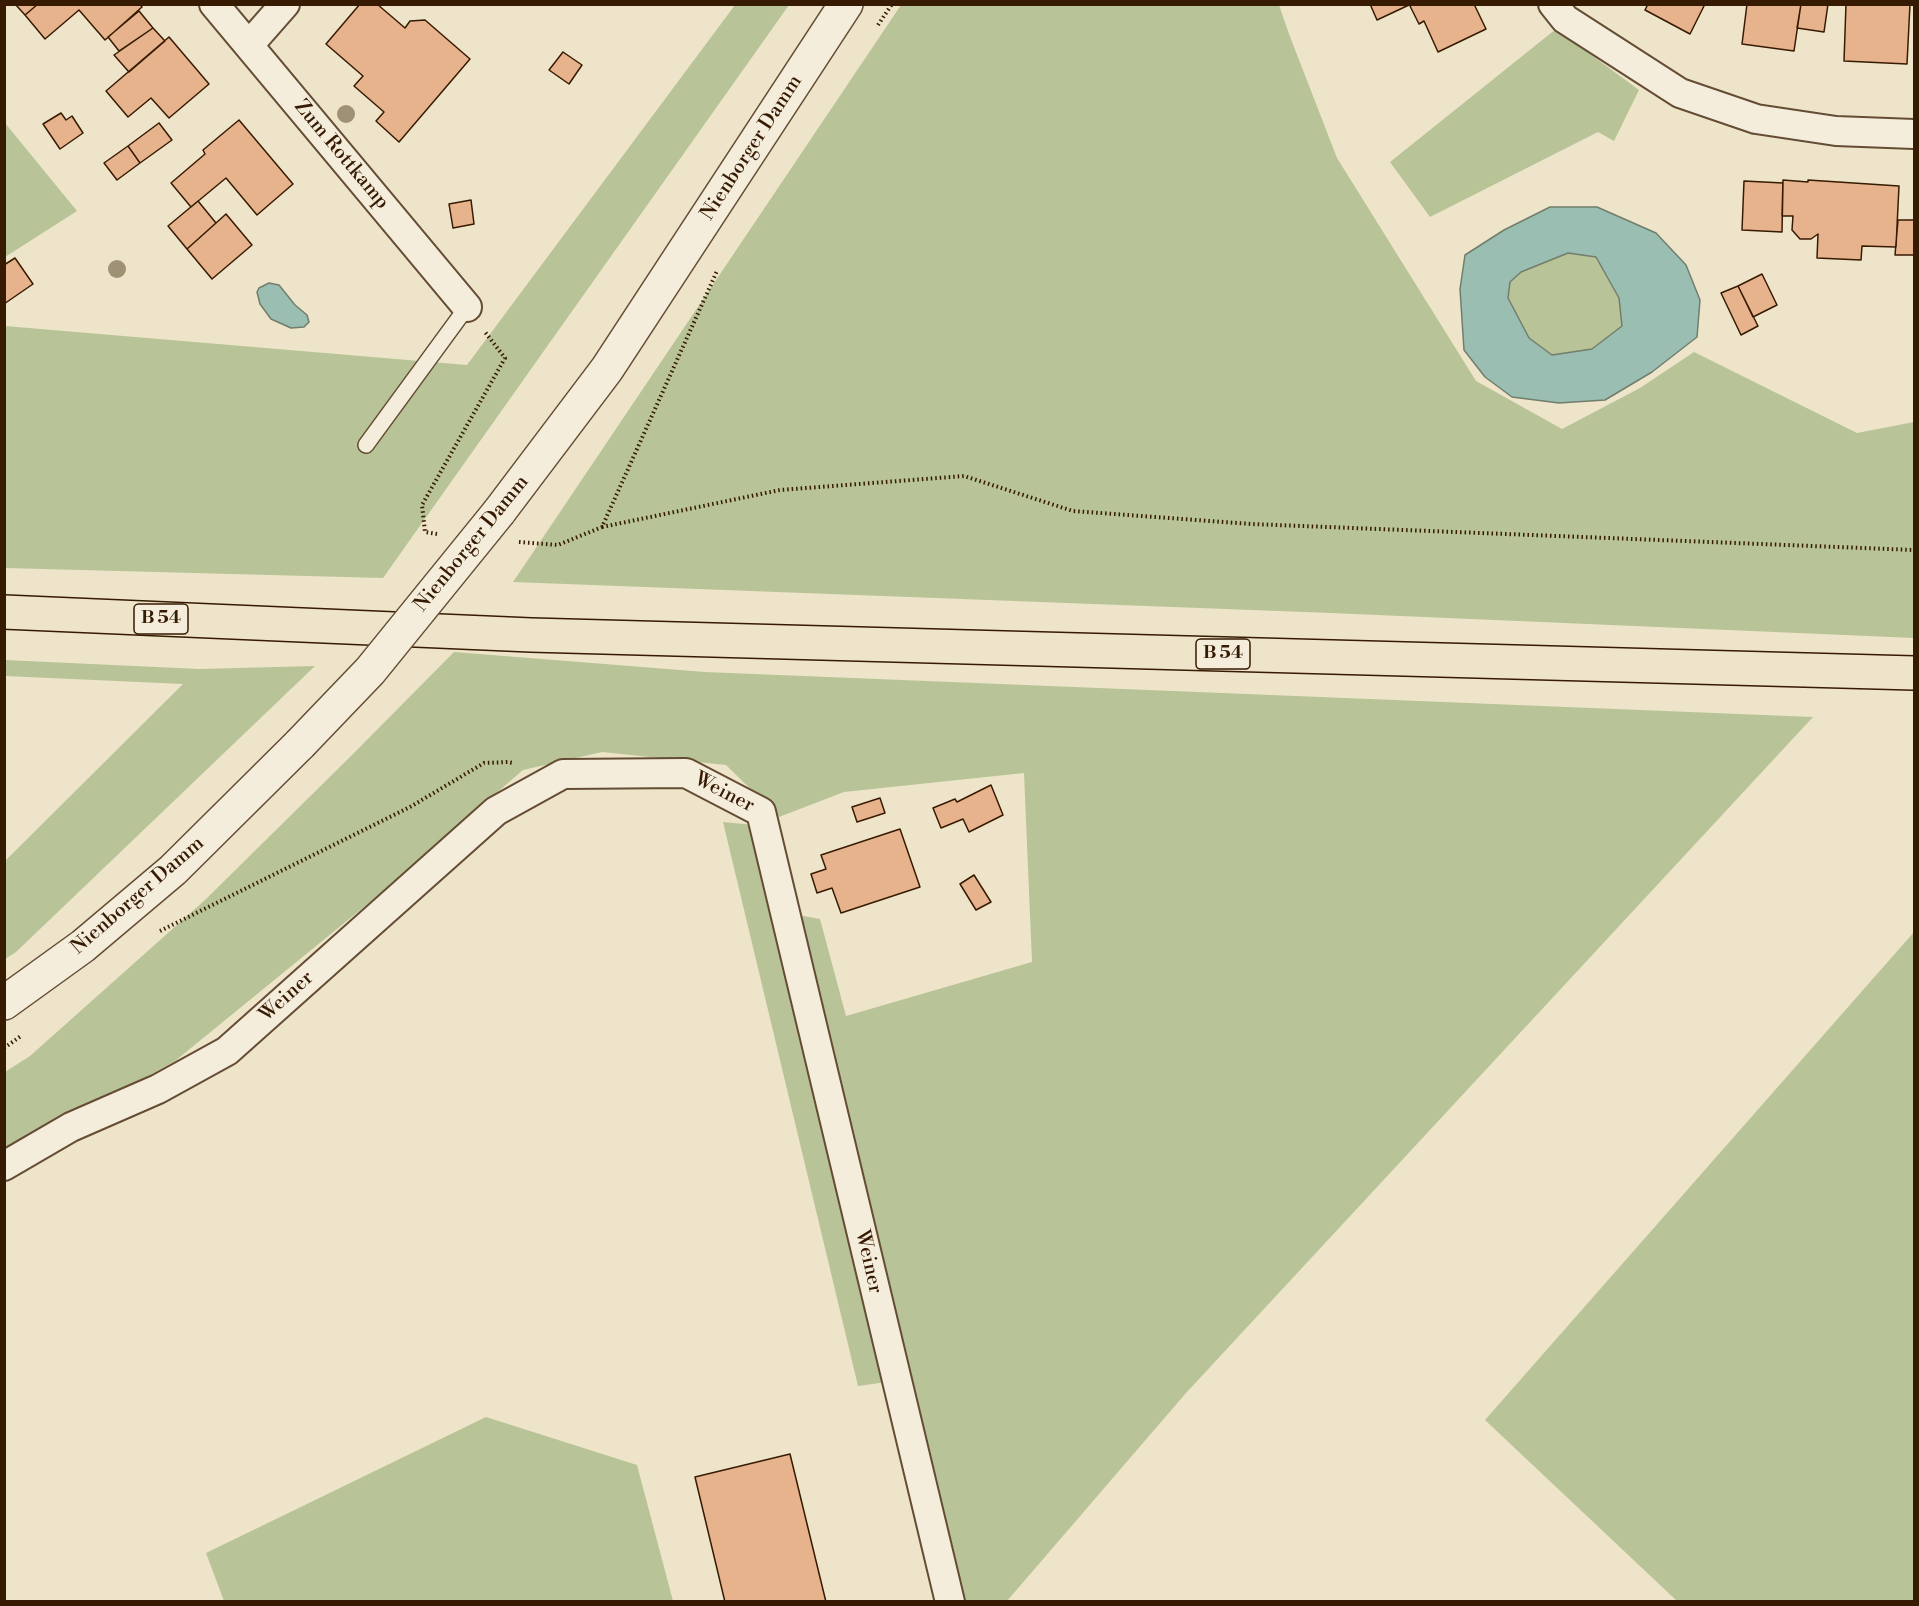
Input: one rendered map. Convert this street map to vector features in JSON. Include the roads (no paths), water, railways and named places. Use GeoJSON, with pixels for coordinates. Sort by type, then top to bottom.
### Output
{"type":"FeatureCollection","features":[{"type":"Feature","properties":{"kind":"highway","name":"B 54"},"geometry":{"type":"LineString","coordinates":[[4,612],[531,635],[1914,673]]}},
{"type":"Feature","properties":{"kind":"street","name":"Zum Rottkamp"},"geometry":{"type":"LineString","coordinates":[[214,4],[467,307]]}},
{"type":"Feature","properties":{"kind":"street"},"geometry":{"type":"LineString","coordinates":[[249,45],[285,4]]}},
{"type":"Feature","properties":{"kind":"street","name":"Nienborger Damm"},"geometry":{"type":"LineString","coordinates":[[4,1003],[83,946],[173,870],[370,671],[499,513],[607,369],[846,4]]}},
{"type":"Feature","properties":{"kind":"street"},"geometry":{"type":"LineString","coordinates":[[1553,4],[1565,19],[1680,93],[1756,119],[1836,131],[1914,134]]}},
{"type":"Feature","properties":{"kind":"street","name":"Weiner"},"geometry":{"type":"LineString","coordinates":[[4,1166],[71,1127],[158,1089],[226,1051],[496,811],[563,774],[686,773],[761,812],[950,1602]]}},
{"type":"Feature","properties":{"kind":"lane"},"geometry":{"type":"LineString","coordinates":[[366,445],[467,307]]}},
{"type":"Feature","properties":{"kind":"water"},"geometry":{"type":"Polygon","coordinates":[[[1550,207],[1597,207],[1656,233],[1686,265],[1700,300],[1697,337],[1652,372],[1605,400],[1559,403],[1512,397],[1485,377],[1464,350],[1460,289],[1465,255],[1504,230],[1550,207]],[[1568,253],[1521,272],[1510,282],[1508,298],[1529,338],[1552,355],[1592,349],[1622,326],[1619,298],[1596,257],[1568,253]]]}},
{"type":"Feature","properties":{"kind":"water"},"geometry":{"type":"Polygon","coordinates":[[[269,283],[279,285],[295,305],[307,315],[309,322],[304,327],[291,328],[271,319],[260,304],[257,292],[259,288],[269,283]]]}}]}
